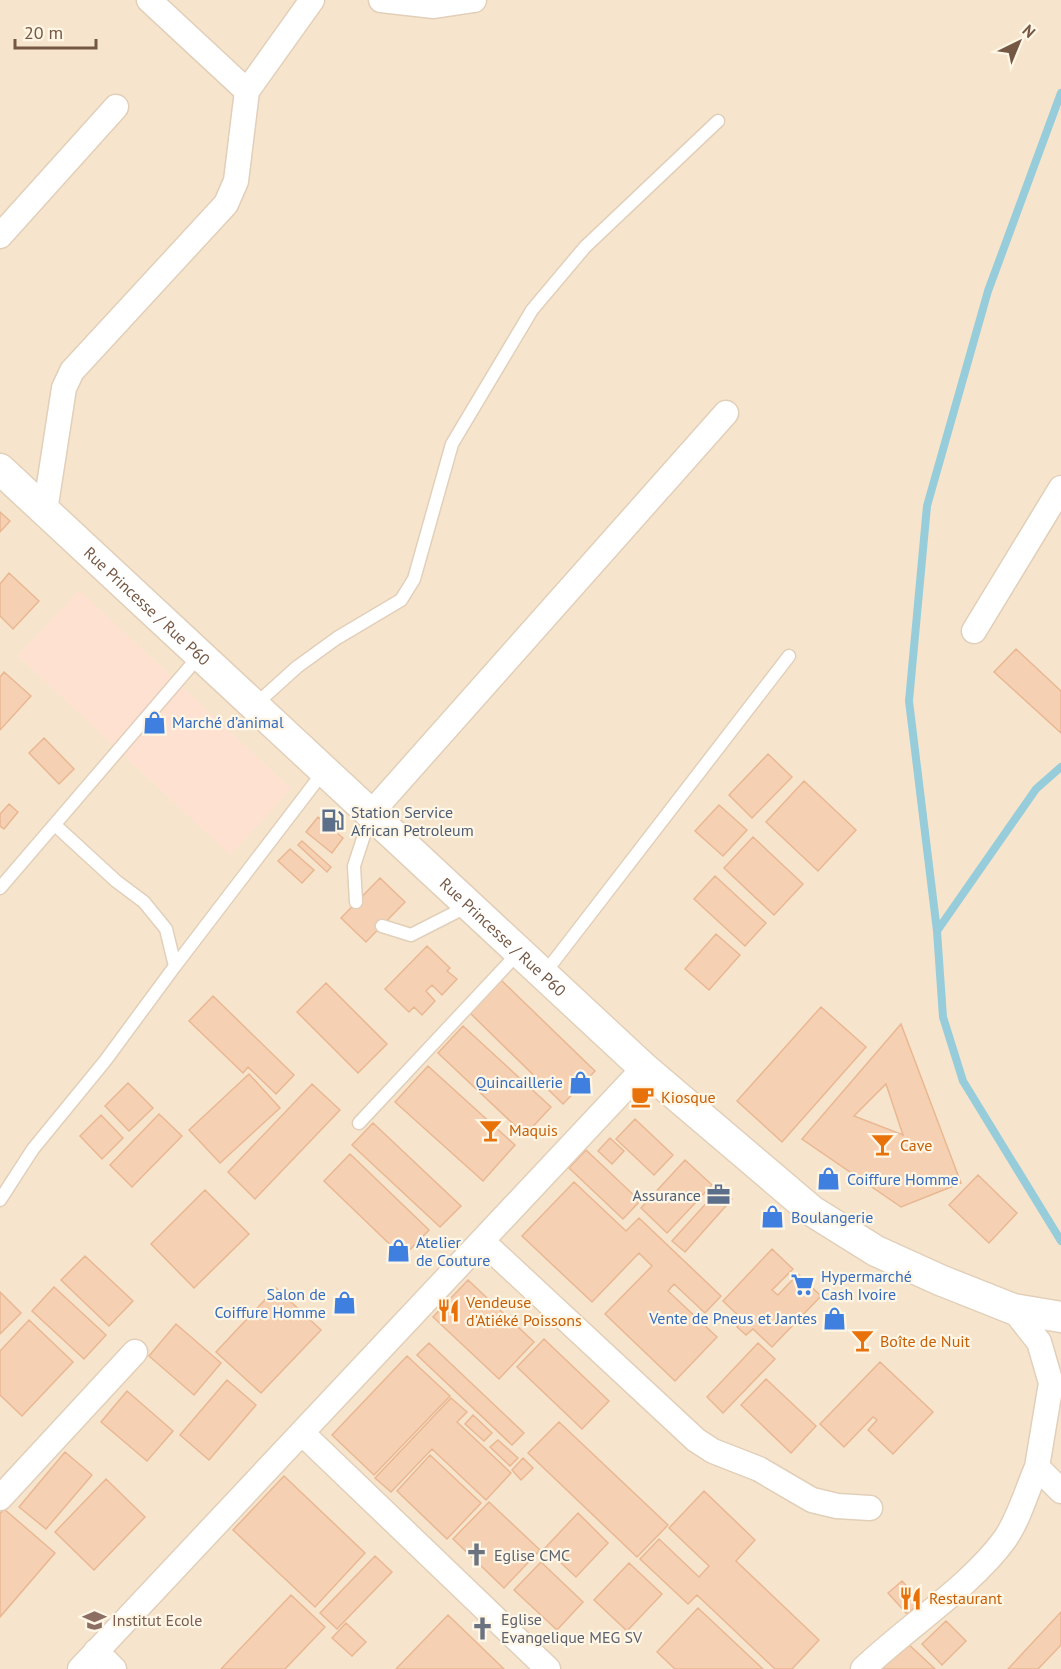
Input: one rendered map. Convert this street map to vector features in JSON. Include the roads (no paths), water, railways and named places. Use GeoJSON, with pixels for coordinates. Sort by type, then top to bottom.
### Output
{"type":"FeatureCollection","features":[{"type":"Feature","properties":{"kind":"street"},"geometry":{"type":"LineString","coordinates":[[149,0],[247,91]]}},
{"type":"Feature","properties":{"kind":"street"},"geometry":{"type":"LineString","coordinates":[[45,511],[64,388],[72,371],[226,204],[236,181],[247,91],[312,0]]}},
{"type":"Feature","properties":{"kind":"street"},"geometry":{"type":"LineString","coordinates":[[381,0],[434,6],[474,0]]}},
{"type":"Feature","properties":{"kind":"street"},"geometry":{"type":"LineString","coordinates":[[0,236],[116,107]]}},
{"type":"Feature","properties":{"kind":"street"},"geometry":{"type":"LineString","coordinates":[[371,813],[726,413]]}},
{"type":"Feature","properties":{"kind":"street","name":"Rue Princesse / Rue P60"},"geometry":{"type":"LineString","coordinates":[[1,474],[45,511],[521,951],[644,1068],[812,1211],[876,1251],[1013,1309],[1061,1317]]}},
{"type":"Feature","properties":{"kind":"street"},"geometry":{"type":"LineString","coordinates":[[974,631],[1061,488]]}},
{"type":"Feature","properties":{"kind":"street"},"geometry":{"type":"LineString","coordinates":[[80,1669],[644,1068]]}},
{"type":"Feature","properties":{"kind":"street"},"geometry":{"type":"LineString","coordinates":[[482,1241],[696,1440],[713,1451],[759,1469],[812,1500],[837,1506],[870,1508]]}},
{"type":"Feature","properties":{"kind":"street"},"geometry":{"type":"LineString","coordinates":[[863,1669],[895,1639],[982,1567],[1007,1537],[1037,1467],[1051,1383],[1039,1342],[1013,1309]]}},
{"type":"Feature","properties":{"kind":"street"},"geometry":{"type":"LineString","coordinates":[[0,1498],[135,1352]]}},
{"type":"Feature","properties":{"kind":"street"},"geometry":{"type":"LineString","coordinates":[[302,1433],[548,1669]]}},
{"type":"Feature","properties":{"kind":"street"},"geometry":{"type":"LineString","coordinates":[[1037,1467],[1061,1491]]}},
{"type":"Feature","properties":{"kind":"street"},"geometry":{"type":"LineString","coordinates":[[96,1651],[114,1669]]}},
{"type":"Feature","properties":{"kind":"lane"},"geometry":{"type":"LineString","coordinates":[[254,706],[297,667],[337,638],[401,600],[414,579],[452,444],[532,310],[585,247],[717,121]]}},
{"type":"Feature","properties":{"kind":"lane"},"geometry":{"type":"LineString","coordinates":[[0,888],[200,655]]}},
{"type":"Feature","properties":{"kind":"lane"},"geometry":{"type":"LineString","coordinates":[[544,975],[789,656]]}},
{"type":"Feature","properties":{"kind":"lane"},"geometry":{"type":"LineString","coordinates":[[0,1200],[33,1149],[105,1061],[324,770]]}},
{"type":"Feature","properties":{"kind":"lane"},"geometry":{"type":"LineString","coordinates":[[356,902],[354,866],[371,813]]}},
{"type":"Feature","properties":{"kind":"lane"},"geometry":{"type":"LineString","coordinates":[[55,825],[116,882],[144,902],[166,929],[175,966]]}},
{"type":"Feature","properties":{"kind":"lane"},"geometry":{"type":"LineString","coordinates":[[382,926],[411,935],[471,905]]}},
{"type":"Feature","properties":{"kind":"lane"},"geometry":{"type":"LineString","coordinates":[[359,1123],[521,951]]}},
{"type":"Feature","properties":{"kind":"waterway"},"geometry":{"type":"LineString","coordinates":[[937,931],[909,701],[927,506],[988,291],[1061,93]]}},
{"type":"Feature","properties":{"kind":"waterway"},"geometry":{"type":"LineString","coordinates":[[1061,767],[1036,789],[937,931],[943,1017],[963,1081],[1061,1241]]}},
{"type":"Feature","properties":{"kind":"place","name":"Marché d’animal"},"geometry":{"type":"Point","coordinates":[154,722]}},
{"type":"Feature","properties":{"kind":"place","name":"Station Service African Petroleum"},"geometry":{"type":"Point","coordinates":[333,821]}},
{"type":"Feature","properties":{"kind":"place","name":"Quincaillerie"},"geometry":{"type":"Point","coordinates":[581,1082]}},
{"type":"Feature","properties":{"kind":"place","name":"Kiosque"},"geometry":{"type":"Point","coordinates":[643,1097]}},
{"type":"Feature","properties":{"kind":"place","name":"Maquis"},"geometry":{"type":"Point","coordinates":[491,1130]}},
{"type":"Feature","properties":{"kind":"place","name":"Cave"},"geometry":{"type":"Point","coordinates":[882,1145]}},
{"type":"Feature","properties":{"kind":"place","name":"Coiffure Homme"},"geometry":{"type":"Point","coordinates":[829,1179]}},
{"type":"Feature","properties":{"kind":"place","name":"Assurance"},"geometry":{"type":"Point","coordinates":[719,1195]}},
{"type":"Feature","properties":{"kind":"place","name":"Boulangerie"},"geometry":{"type":"Point","coordinates":[773,1217]}},
{"type":"Feature","properties":{"kind":"place","name":"Atelier de Couture"},"geometry":{"type":"Point","coordinates":[398,1251]}},
{"type":"Feature","properties":{"kind":"place","name":"Hypermarché Cash Ivoire"},"geometry":{"type":"Point","coordinates":[803,1285]}},
{"type":"Feature","properties":{"kind":"place","name":"Salon de Coiffure Homme"},"geometry":{"type":"Point","coordinates":[344,1303]}},
{"type":"Feature","properties":{"kind":"place","name":"Vendeuse d'Atiéké Poissons"},"geometry":{"type":"Point","coordinates":[448,1311]}},
{"type":"Feature","properties":{"kind":"place","name":"Vente de Pneus et Jantes"},"geometry":{"type":"Point","coordinates":[835,1318]}},
{"type":"Feature","properties":{"kind":"place","name":"Boîte de Nuit"},"geometry":{"type":"Point","coordinates":[862,1341]}},
{"type":"Feature","properties":{"kind":"place","name":"Eglise CMC"},"geometry":{"type":"Point","coordinates":[476,1555]}},
{"type":"Feature","properties":{"kind":"place","name":"Restaurant"},"geometry":{"type":"Point","coordinates":[911,1598]}},
{"type":"Feature","properties":{"kind":"place","name":"Institut Ecole"},"geometry":{"type":"Point","coordinates":[94,1620]}},
{"type":"Feature","properties":{"kind":"place","name":"Eglise Evangelique MEG SV"},"geometry":{"type":"Point","coordinates":[483,1628]}}]}
